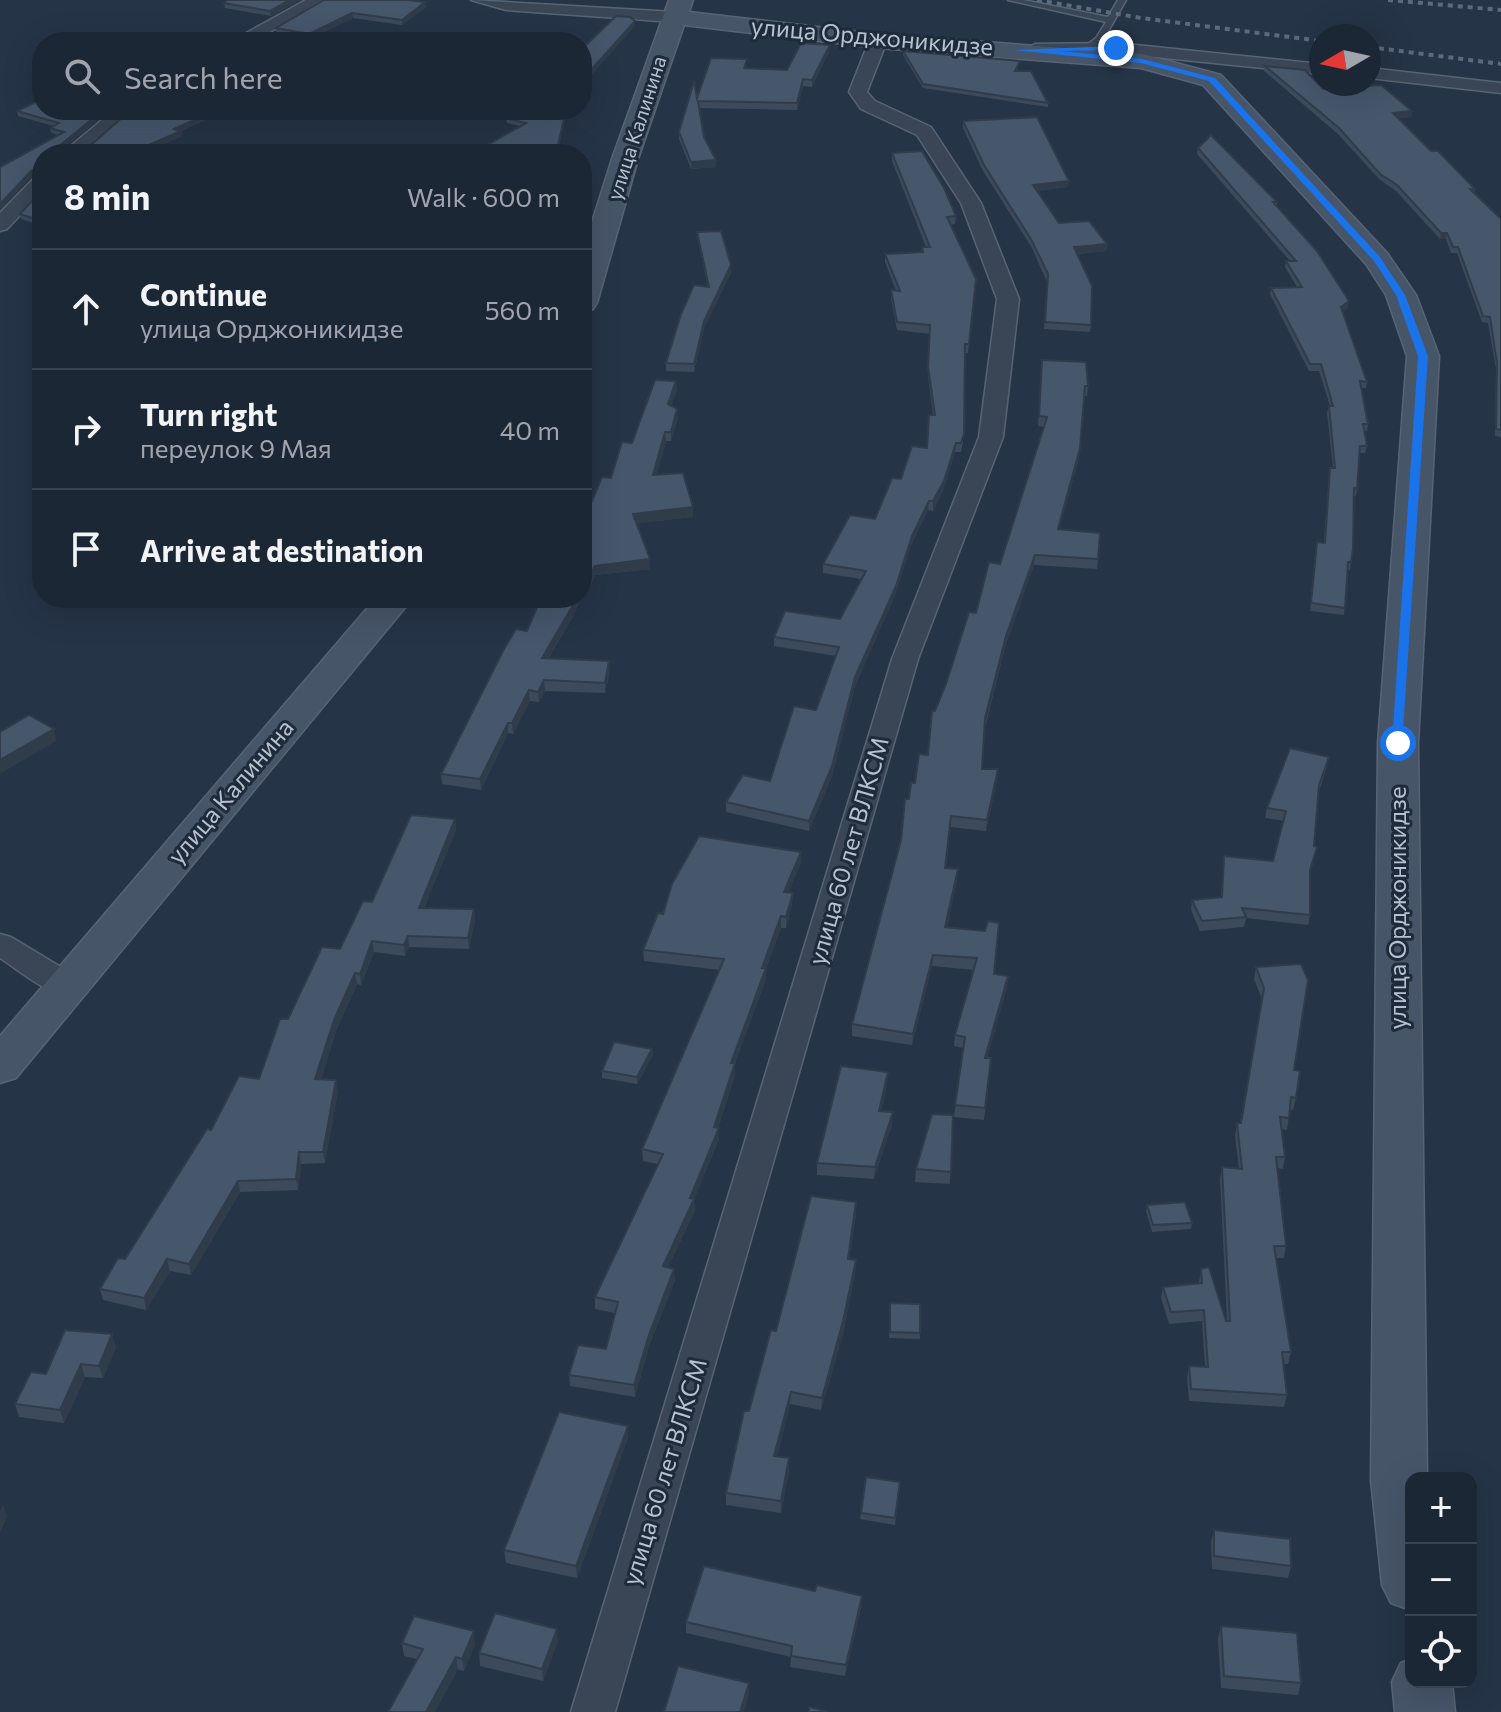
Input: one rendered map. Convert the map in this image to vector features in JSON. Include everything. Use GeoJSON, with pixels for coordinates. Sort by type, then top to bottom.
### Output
{"type":"FeatureCollection","features":[{"type":"Feature","properties":{"kind":"main road","name":"улица Орджоникидзе"},"geometry":{"type":"LineString","coordinates":[[678,8],[878,41],[1142,61],[1212,80],[1377,259],[1401,295],[1423,356],[1398,743],[1399,1480],[1406,1544]]}},
{"type":"Feature","properties":{"kind":"main road","name":"улица Калинина"},"geometry":{"type":"LineString","coordinates":[[592,270],[625,159],[678,8]]}},
{"type":"Feature","properties":{"kind":"main road","name":"улица Калинина"},"geometry":{"type":"LineString","coordinates":[[0,1067],[387,608]]}},
{"type":"Feature","properties":{"kind":"main road"},"geometry":{"type":"LineString","coordinates":[[1423,1688],[1425,1712]]}},
{"type":"Feature","properties":{"kind":"street"},"geometry":{"type":"LineString","coordinates":[[258,32],[319,0]]}},
{"type":"Feature","properties":{"kind":"street"},"geometry":{"type":"LineString","coordinates":[[479,0],[506,5],[678,8]]}},
{"type":"Feature","properties":{"kind":"street","name":"улица 60 лет ВЛКСМ"},"geometry":{"type":"LineString","coordinates":[[593,1712],[905,659],[991,437],[1008,299],[971,203],[924,131],[868,105],[858,92],[878,41]]}},
{"type":"Feature","properties":{"kind":"street"},"geometry":{"type":"LineString","coordinates":[[1017,50],[1116,48],[1309,68]]}},
{"type":"Feature","properties":{"kind":"street"},"geometry":{"type":"LineString","coordinates":[[1381,74],[1501,88]]}},
{"type":"Feature","properties":{"kind":"street"},"geometry":{"type":"LineString","coordinates":[[83,144],[113,120]]}},
{"type":"Feature","properties":{"kind":"street"},"geometry":{"type":"LineString","coordinates":[[0,225],[32,191]]}},
{"type":"Feature","properties":{"kind":"street"},"geometry":{"type":"LineString","coordinates":[[0,944],[68,986]]}},
{"type":"Feature","properties":{"kind":"lane"},"geometry":{"type":"LineString","coordinates":[[1012,0],[1109,20]]}},
{"type":"Feature","properties":{"kind":"lane"},"geometry":{"type":"LineString","coordinates":[[1086,49],[1099,40],[1122,0]]}},
{"type":"Feature","properties":{"kind":"building"},"geometry":{"type":"Polygon","coordinates":[[[227,0],[290,0],[270,11],[224,3],[227,0]]]}},
{"type":"Feature","properties":{"kind":"building"},"geometry":{"type":"Polygon","coordinates":[[[324,0],[425,2],[402,20],[352,13],[313,32],[276,28],[324,0]]]}},
{"type":"Feature","properties":{"kind":"building"},"geometry":{"type":"Polygon","coordinates":[[[616,16],[630,17],[635,21],[592,69],[592,39],[616,16]]]}},
{"type":"Feature","properties":{"kind":"building"},"geometry":{"type":"Polygon","coordinates":[[[801,43],[830,45],[812,80],[803,79],[797,103],[698,101],[704,137],[716,160],[691,162],[679,132],[694,81],[697,98],[711,58],[747,59],[744,68],[787,70],[801,43]]]}},
{"type":"Feature","properties":{"kind":"building"},"geometry":{"type":"Polygon","coordinates":[[[903,51],[1020,61],[1015,71],[1031,71],[1048,103],[923,84],[903,51]]]}},
{"type":"Feature","properties":{"kind":"building"},"geometry":{"type":"Polygon","coordinates":[[[1265,66],[1305,70],[1309,74],[1309,96],[1381,96],[1381,85],[1412,111],[1393,113],[1431,151],[1438,151],[1501,219],[1501,430],[1496,429],[1497,363],[1490,317],[1483,316],[1458,247],[1453,247],[1447,233],[1441,233],[1397,185],[1380,174],[1339,128],[1265,66]]]}},
{"type":"Feature","properties":{"kind":"building"},"geometry":{"type":"Polygon","coordinates":[[[32,104],[32,115],[17,111],[32,104]]]}},
{"type":"Feature","properties":{"kind":"building"},"geometry":{"type":"Polygon","coordinates":[[[1037,117],[1069,181],[1033,185],[1059,223],[1089,221],[1107,244],[1074,247],[1092,286],[1091,325],[1045,322],[1048,274],[1032,241],[984,165],[963,121],[1037,117]]]}},
{"type":"Feature","properties":{"kind":"building"},"geometry":{"type":"Polygon","coordinates":[[[48,120],[91,120],[62,144],[42,144],[64,132],[50,128],[59,123],[48,120]]]}},
{"type":"Feature","properties":{"kind":"building"},"geometry":{"type":"Polygon","coordinates":[[[120,120],[194,120],[174,129],[181,131],[151,144],[92,144],[120,120]]]}},
{"type":"Feature","properties":{"kind":"building"},"geometry":{"type":"Polygon","coordinates":[[[514,120],[564,120],[558,144],[489,144],[526,123],[514,120]]]}},
{"type":"Feature","properties":{"kind":"building"},"geometry":{"type":"Polygon","coordinates":[[[1211,135],[1277,202],[1273,202],[1317,251],[1349,301],[1341,307],[1367,382],[1360,381],[1368,424],[1363,424],[1367,446],[1360,446],[1357,489],[1354,488],[1353,549],[1351,562],[1348,562],[1345,608],[1311,603],[1317,542],[1325,543],[1330,468],[1335,468],[1329,406],[1333,406],[1321,364],[1310,364],[1271,288],[1302,287],[1286,261],[1296,261],[1198,148],[1211,135]]]}},
{"type":"Feature","properties":{"kind":"building"},"geometry":{"type":"Polygon","coordinates":[[[32,150],[32,170],[0,204],[0,167],[32,150]]]}},
{"type":"Feature","properties":{"kind":"building"},"geometry":{"type":"Polygon","coordinates":[[[922,151],[956,216],[947,217],[976,279],[969,344],[965,344],[964,434],[961,443],[956,443],[944,481],[933,501],[929,501],[912,536],[896,586],[855,677],[832,766],[809,821],[726,802],[743,775],[770,781],[794,706],[816,710],[839,647],[774,637],[785,611],[840,619],[866,571],[823,564],[850,515],[875,519],[892,478],[901,479],[912,446],[927,448],[929,415],[935,415],[928,367],[930,325],[897,322],[891,290],[900,291],[885,254],[923,252],[922,247],[930,247],[892,153],[922,151]]]}},
{"type":"Feature","properties":{"kind":"building"},"geometry":{"type":"Polygon","coordinates":[[[32,201],[32,218],[20,214],[32,201]]]}},
{"type":"Feature","properties":{"kind":"building"},"geometry":{"type":"Polygon","coordinates":[[[721,231],[731,265],[704,321],[694,364],[666,363],[681,314],[694,285],[709,287],[697,232],[721,231]]]}},
{"type":"Feature","properties":{"kind":"building"},"geometry":{"type":"Polygon","coordinates":[[[1042,360],[1086,362],[1088,386],[1085,386],[1080,448],[1058,529],[1100,533],[1098,559],[1035,555],[1006,636],[985,718],[982,769],[998,769],[987,820],[951,816],[945,868],[958,869],[945,927],[985,931],[988,921],[999,923],[994,974],[1008,976],[985,1058],[991,1058],[985,1108],[955,1105],[965,1037],[955,1035],[977,958],[933,955],[913,1034],[852,1024],[901,840],[905,799],[909,799],[911,783],[915,783],[919,754],[928,755],[932,711],[935,711],[946,684],[969,612],[976,613],[989,562],[1000,564],[1047,417],[1039,416],[1042,360]]]}},
{"type":"Feature","properties":{"kind":"building"},"geometry":{"type":"Polygon","coordinates":[[[655,380],[676,381],[668,404],[677,409],[671,432],[665,432],[653,475],[683,473],[693,507],[633,514],[650,559],[595,566],[592,572],[592,501],[602,477],[611,478],[622,442],[632,443],[655,380]]]}},
{"type":"Feature","properties":{"kind":"building"},"geometry":{"type":"Polygon","coordinates":[[[537,608],[571,608],[542,658],[609,661],[605,683],[544,680],[538,692],[529,690],[512,723],[508,723],[480,779],[441,774],[516,629],[527,631],[537,608]]]}},
{"type":"Feature","properties":{"kind":"building"},"geometry":{"type":"Polygon","coordinates":[[[29,715],[54,729],[0,760],[0,732],[29,715]]]}},
{"type":"Feature","properties":{"kind":"building"},"geometry":{"type":"Polygon","coordinates":[[[1290,748],[1329,757],[1319,785],[1314,846],[1317,847],[1310,870],[1310,915],[1242,908],[1246,917],[1202,921],[1192,900],[1222,897],[1224,856],[1273,861],[1286,811],[1267,808],[1290,748]]]}},
{"type":"Feature","properties":{"kind":"building"},"geometry":{"type":"Polygon","coordinates":[[[411,815],[455,819],[419,908],[474,909],[468,938],[408,936],[404,945],[372,941],[360,974],[355,973],[334,1020],[315,1079],[336,1080],[323,1152],[299,1152],[296,1179],[238,1181],[189,1264],[167,1259],[144,1298],[100,1289],[118,1258],[125,1259],[207,1129],[211,1130],[239,1076],[259,1079],[280,1019],[288,1019],[322,947],[340,949],[363,901],[372,902],[411,815]]]}},
{"type":"Feature","properties":{"kind":"building"},"geometry":{"type":"Polygon","coordinates":[[[699,836],[801,852],[784,892],[793,893],[786,917],[781,916],[762,968],[766,968],[731,1063],[735,1063],[714,1127],[719,1128],[690,1198],[694,1199],[663,1266],[674,1269],[634,1385],[569,1375],[578,1345],[606,1349],[618,1302],[595,1297],[663,1154],[642,1149],[724,959],[643,950],[658,913],[663,914],[672,884],[699,836]]]}},
{"type":"Feature","properties":{"kind":"building"},"geometry":{"type":"Polygon","coordinates":[[[1301,964],[1308,980],[1294,1070],[1300,1071],[1296,1098],[1291,1097],[1289,1118],[1280,1117],[1285,1157],[1276,1157],[1286,1246],[1274,1246],[1291,1352],[1282,1352],[1287,1395],[1191,1389],[1189,1366],[1208,1367],[1204,1310],[1171,1312],[1163,1287],[1202,1283],[1201,1269],[1209,1267],[1226,1321],[1230,1321],[1222,1167],[1242,1169],[1237,1123],[1241,1123],[1264,988],[1256,967],[1301,964]]]}},
{"type":"Feature","properties":{"kind":"building"},"geometry":{"type":"Polygon","coordinates":[[[614,1042],[652,1049],[637,1077],[602,1071],[614,1042]]]}},
{"type":"Feature","properties":{"kind":"building"},"geometry":{"type":"Polygon","coordinates":[[[841,1066],[888,1072],[879,1111],[893,1112],[875,1167],[817,1163],[841,1066]]]}},
{"type":"Feature","properties":{"kind":"building"},"geometry":{"type":"Polygon","coordinates":[[[932,1114],[953,1115],[951,1172],[916,1169],[932,1114]]]}},
{"type":"Feature","properties":{"kind":"building"},"geometry":{"type":"Polygon","coordinates":[[[811,1196],[856,1202],[848,1259],[856,1260],[822,1398],[791,1392],[774,1456],[789,1458],[781,1501],[726,1493],[744,1411],[749,1411],[771,1330],[776,1331],[811,1196]]]}},
{"type":"Feature","properties":{"kind":"building"},"geometry":{"type":"Polygon","coordinates":[[[1185,1202],[1192,1223],[1153,1225],[1147,1205],[1185,1202]]]}},
{"type":"Feature","properties":{"kind":"building"},"geometry":{"type":"Polygon","coordinates":[[[890,1303],[920,1304],[920,1333],[890,1332],[890,1303]]]}},
{"type":"Feature","properties":{"kind":"building"},"geometry":{"type":"Polygon","coordinates":[[[65,1330],[112,1334],[99,1366],[81,1364],[60,1410],[15,1404],[31,1372],[46,1374],[65,1330]]]}},
{"type":"Feature","properties":{"kind":"building"},"geometry":{"type":"Polygon","coordinates":[[[559,1412],[628,1426],[576,1566],[504,1550],[559,1412]]]}},
{"type":"Feature","properties":{"kind":"building"},"geometry":{"type":"Polygon","coordinates":[[[866,1477],[900,1482],[895,1518],[861,1513],[866,1477]]]}},
{"type":"Feature","properties":{"kind":"building"},"geometry":{"type":"Polygon","coordinates":[[[1214,1530],[1290,1539],[1291,1566],[1214,1556],[1214,1530]]]}},
{"type":"Feature","properties":{"kind":"building"},"geometry":{"type":"Polygon","coordinates":[[[704,1566],[815,1591],[817,1585],[862,1596],[846,1665],[791,1656],[792,1646],[686,1622],[704,1566]]]}},
{"type":"Feature","properties":{"kind":"building"},"geometry":{"type":"Polygon","coordinates":[[[495,1613],[557,1629],[542,1669],[479,1653],[495,1613]]]}},
{"type":"Feature","properties":{"kind":"building"},"geometry":{"type":"Polygon","coordinates":[[[414,1616],[474,1631],[462,1659],[456,1657],[426,1712],[388,1712],[423,1649],[402,1643],[414,1616]]]}},
{"type":"Feature","properties":{"kind":"building"},"geometry":{"type":"Polygon","coordinates":[[[1221,1626],[1297,1633],[1301,1683],[1224,1676],[1221,1626]]]}},
{"type":"Feature","properties":{"kind":"building"},"geometry":{"type":"Polygon","coordinates":[[[678,1666],[749,1683],[740,1712],[664,1712],[678,1666]]]}},
{"type":"Feature","properties":{"kind":"building"},"geometry":{"type":"Polygon","coordinates":[[[810,1707],[828,1712],[808,1712],[810,1707]]]}},
{"type":"Feature","properties":{"kind":"railway"},"geometry":{"type":"LineString","coordinates":[[1037,0],[1141,18],[1309,39]]}},
{"type":"Feature","properties":{"kind":"railway"},"geometry":{"type":"LineString","coordinates":[[1388,0],[1501,10]]}},
{"type":"Feature","properties":{"kind":"railway"},"geometry":{"type":"LineString","coordinates":[[1381,49],[1501,64]]}},
{"type":"Feature","properties":{"kind":"route"},"geometry":{"type":"LineString","coordinates":[[1116,48],[1017,50],[1142,61],[1212,80],[1377,259],[1401,295],[1423,356],[1398,743]]}}]}
